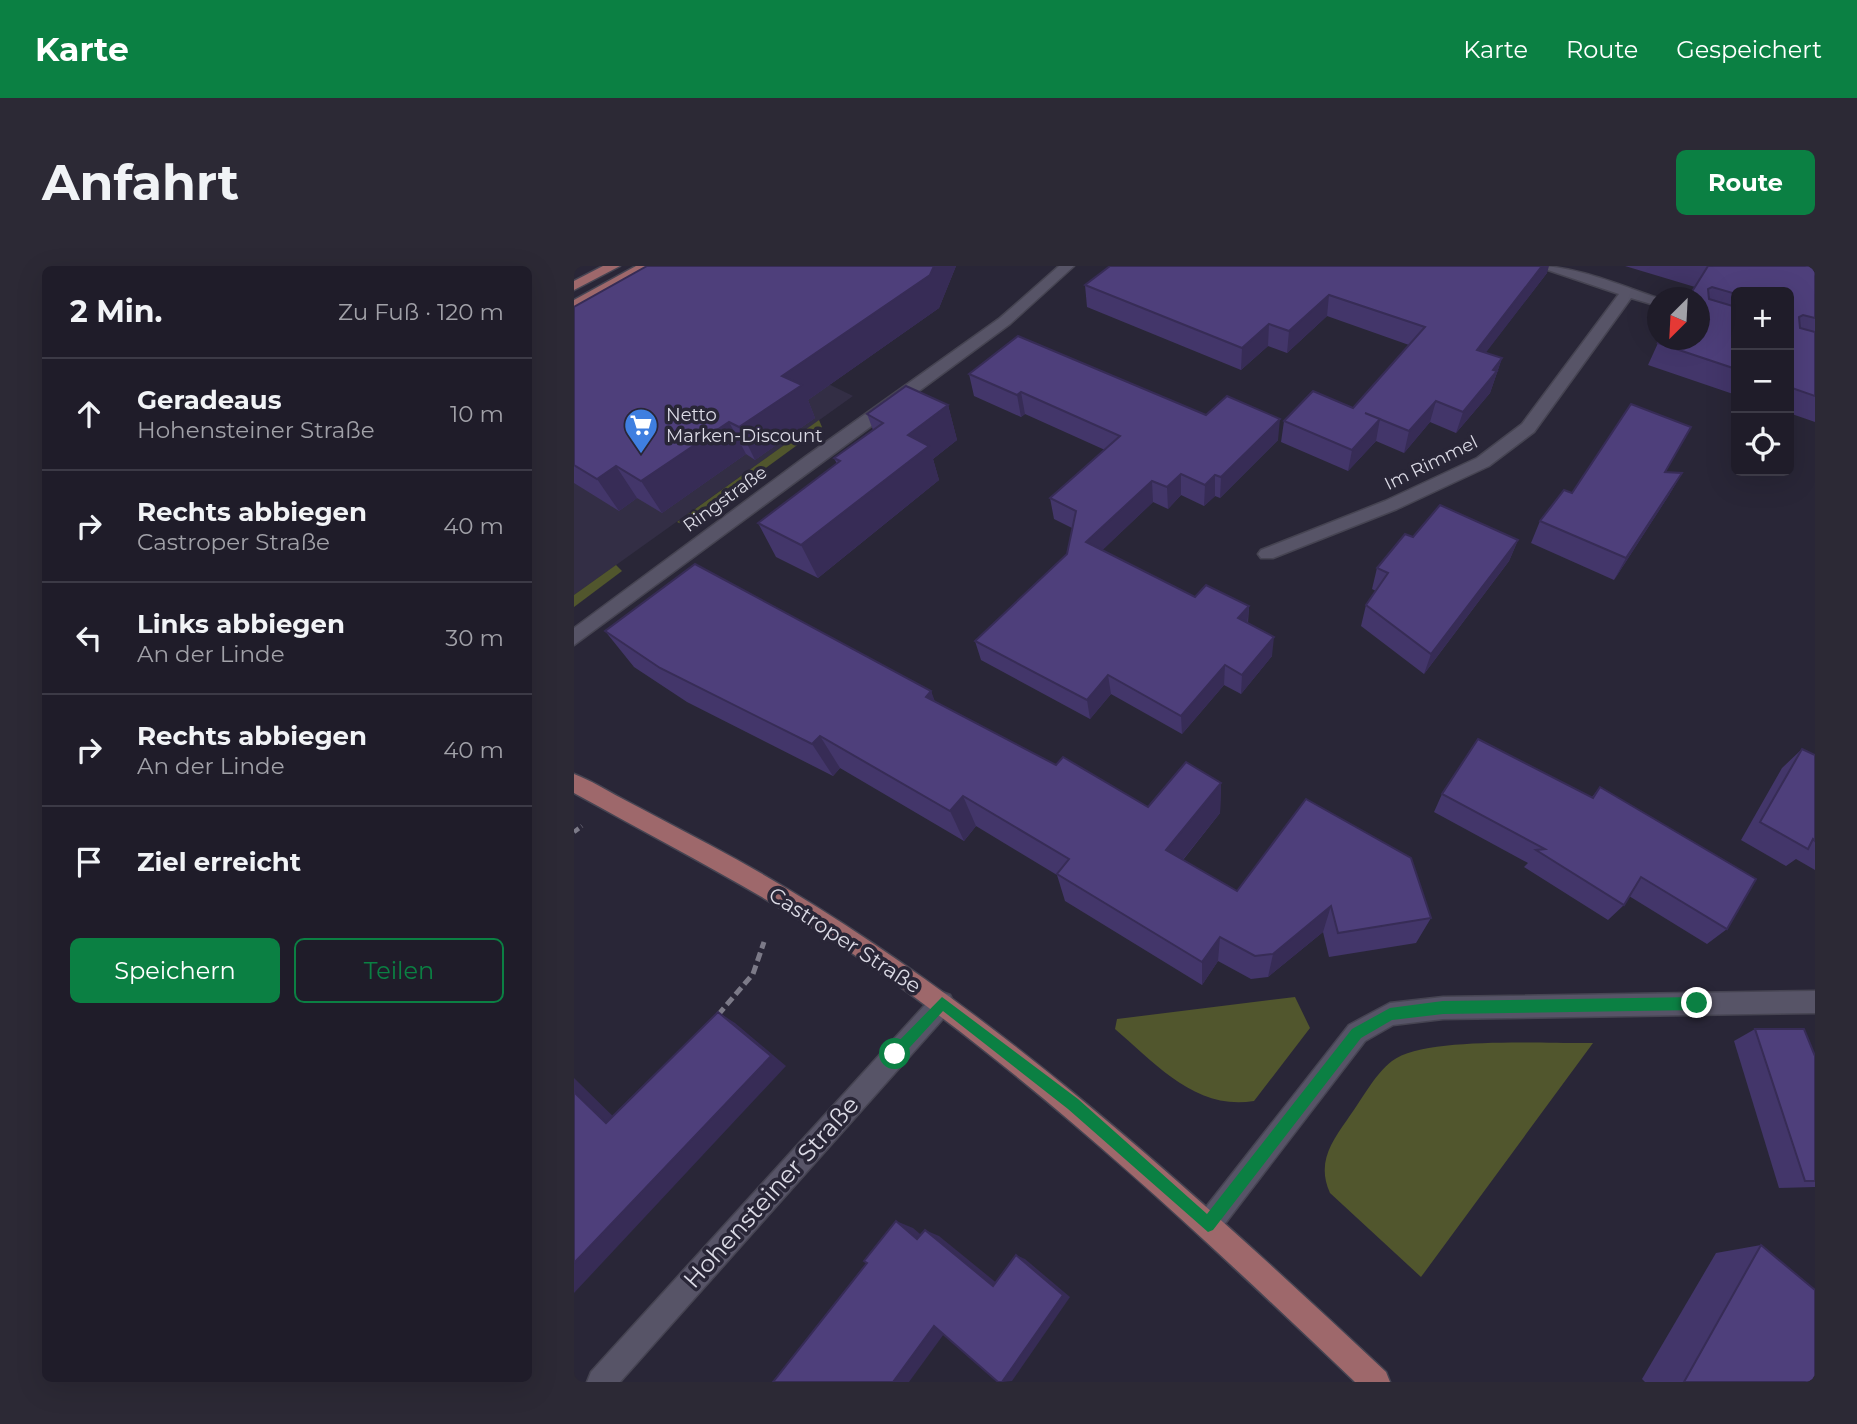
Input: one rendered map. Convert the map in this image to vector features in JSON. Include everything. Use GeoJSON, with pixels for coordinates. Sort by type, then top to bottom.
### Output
{"type":"FeatureCollection","features":[{"type":"Feature","properties":{"kind":"main road"},"geometry":{"type":"LineString","coordinates":[[574,286],[613,266]]}},
{"type":"Feature","properties":{"kind":"main road"},"geometry":{"type":"LineString","coordinates":[[574,306],[646,266]]}},
{"type":"Feature","properties":{"kind":"main road","name":"Castroper Straße"},"geometry":{"type":"LineString","coordinates":[[574,783],[819,918],[942,1003],[1073,1104],[1208,1224],[1376,1382]]}},
{"type":"Feature","properties":{"kind":"street","name":"Ringstraße"},"geometry":{"type":"LineString","coordinates":[[574,638],[681,555],[1051,283],[1067,266]]}},
{"type":"Feature","properties":{"kind":"street"},"geometry":{"type":"LineString","coordinates":[[1543,266],[1647,299]]}},
{"type":"Feature","properties":{"kind":"street","name":"Im Rimmel"},"geometry":{"type":"LineString","coordinates":[[1267,554],[1391,505],[1483,462],[1528,428],[1628,292]]}},
{"type":"Feature","properties":{"kind":"street"},"geometry":{"type":"LineString","coordinates":[[1208,1224],[1357,1033],[1390,1014],[1443,1008],[1815,1002]]}},
{"type":"Feature","properties":{"kind":"street","name":"Hohensteiner Straße"},"geometry":{"type":"LineString","coordinates":[[601,1382],[942,1003]]}},
{"type":"Feature","properties":{"kind":"path"},"geometry":{"type":"LineString","coordinates":[[710,1023],[749,984],[760,962],[764,942]]}},
{"type":"Feature","properties":{"kind":"shaded area"},"geometry":{"type":"Polygon","coordinates":[[[651,297],[853,396],[574,595],[574,340],[651,297]]]}},
{"type":"Feature","properties":{"kind":"green space"},"geometry":{"type":"Polygon","coordinates":[[[819,420],[822,427],[686,526],[677,522],[819,420]]]}},
{"type":"Feature","properties":{"kind":"green space"},"geometry":{"type":"Polygon","coordinates":[[[616,565],[622,571],[574,607],[574,595],[616,565]]]}},
{"type":"Feature","properties":{"kind":"green space"},"geometry":{"type":"Polygon","coordinates":[[[1295,997],[1310,1028],[1254,1101],[1213,1099],[1195,1092],[1161,1069],[1115,1029],[1117,1019],[1295,997]]]}},
{"type":"Feature","properties":{"kind":"green space"},"geometry":{"type":"Polygon","coordinates":[[[1593,1043],[1421,1277],[1330,1193],[1326,1183],[1325,1163],[1331,1146],[1374,1081],[1392,1061],[1408,1053],[1458,1045],[1593,1043]]]}},
{"type":"Feature","properties":{"kind":"building"},"geometry":{"type":"Polygon","coordinates":[[[647,266],[934,266],[930,275],[782,376],[802,385],[739,427],[729,422],[641,481],[616,466],[597,479],[574,465],[574,307],[647,266]]]}},
{"type":"Feature","properties":{"kind":"building"},"geometry":{"type":"Polygon","coordinates":[[[1110,266],[1542,266],[1477,350],[1502,358],[1493,370],[1497,371],[1463,412],[1436,401],[1409,431],[1380,419],[1352,450],[1284,421],[1313,391],[1353,408],[1425,327],[1329,295],[1289,331],[1269,324],[1242,348],[1085,285],[1110,266]]]}},
{"type":"Feature","properties":{"kind":"building"},"geometry":{"type":"Polygon","coordinates":[[[1708,266],[1815,266],[1815,318],[1803,315],[1799,317],[1800,328],[1815,332],[1815,396],[1794,389],[1794,287],[1731,287],[1731,293],[1712,287],[1695,287],[1708,266]]]}},
{"type":"Feature","properties":{"kind":"building"},"geometry":{"type":"Polygon","coordinates":[[[1710,299],[1731,306],[1731,367],[1679,350],[1710,350],[1710,299]]]}},
{"type":"Feature","properties":{"kind":"building"},"geometry":{"type":"Polygon","coordinates":[[[1018,336],[1206,415],[1227,396],[1280,419],[1221,477],[1215,475],[1205,485],[1181,474],[1167,487],[1152,481],[1086,542],[1195,597],[1206,585],[1249,606],[1238,618],[1274,637],[1242,675],[1225,665],[1181,716],[1108,675],[1087,700],[975,641],[1067,554],[1076,511],[1050,498],[1120,436],[1021,392],[1017,395],[969,374],[1018,336]]]}},
{"type":"Feature","properties":{"kind":"building"},"geometry":{"type":"Polygon","coordinates":[[[906,386],[948,405],[908,435],[929,446],[801,545],[758,523],[840,461],[834,458],[883,423],[867,414],[906,386]]]}},
{"type":"Feature","properties":{"kind":"building"},"geometry":{"type":"Polygon","coordinates":[[[1631,404],[1691,427],[1665,472],[1682,473],[1626,558],[1540,521],[1564,490],[1572,493],[1631,404]]]}},
{"type":"Feature","properties":{"kind":"building"},"geometry":{"type":"Polygon","coordinates":[[[1440,505],[1518,540],[1431,654],[1366,605],[1388,573],[1377,568],[1405,534],[1413,537],[1440,505]]]}},
{"type":"Feature","properties":{"kind":"building"},"geometry":{"type":"Polygon","coordinates":[[[695,564],[931,691],[926,697],[1056,765],[1063,757],[1148,807],[1186,762],[1221,783],[1166,850],[1237,891],[1306,799],[1411,858],[1431,918],[1338,933],[1331,906],[1273,954],[1255,956],[1220,937],[1202,962],[1057,874],[1069,859],[963,796],[950,811],[820,736],[812,744],[660,668],[605,631],[695,564]]]}},
{"type":"Feature","properties":{"kind":"building"},"geometry":{"type":"Polygon","coordinates":[[[1478,739],[1593,798],[1600,787],[1756,879],[1727,929],[1641,877],[1624,905],[1536,850],[1545,849],[1442,794],[1478,739]]]}},
{"type":"Feature","properties":{"kind":"building"},"geometry":{"type":"Polygon","coordinates":[[[1802,749],[1815,755],[1815,841],[1813,839],[1808,849],[1760,822],[1802,749]]]}},
{"type":"Feature","properties":{"kind":"building"},"geometry":{"type":"Polygon","coordinates":[[[718,1012],[771,1056],[574,1263],[574,1092],[606,1123],[718,1012]]]}},
{"type":"Feature","properties":{"kind":"building"},"geometry":{"type":"Polygon","coordinates":[[[1755,1029],[1804,1029],[1815,1056],[1815,1181],[1805,1181],[1755,1029]]]}},
{"type":"Feature","properties":{"kind":"building"},"geometry":{"type":"Polygon","coordinates":[[[896,1221],[917,1239],[925,1230],[993,1286],[1016,1255],[1063,1295],[1002,1382],[998,1382],[934,1326],[893,1382],[773,1382],[867,1263],[864,1261],[896,1221]]]}},
{"type":"Feature","properties":{"kind":"building"},"geometry":{"type":"Polygon","coordinates":[[[1761,1245],[1815,1290],[1815,1382],[1684,1382],[1761,1245]]]}},
{"type":"Feature","properties":{"kind":"place","name":"Netto Marken-Discount"},"geometry":{"type":"Point","coordinates":[641,455]}},
{"type":"Feature","properties":{"kind":"route"},"geometry":{"type":"LineString","coordinates":[[895,1054],[942,1003],[1073,1104],[1208,1224],[1357,1033],[1390,1014],[1443,1008],[1697,1003]]}}]}
